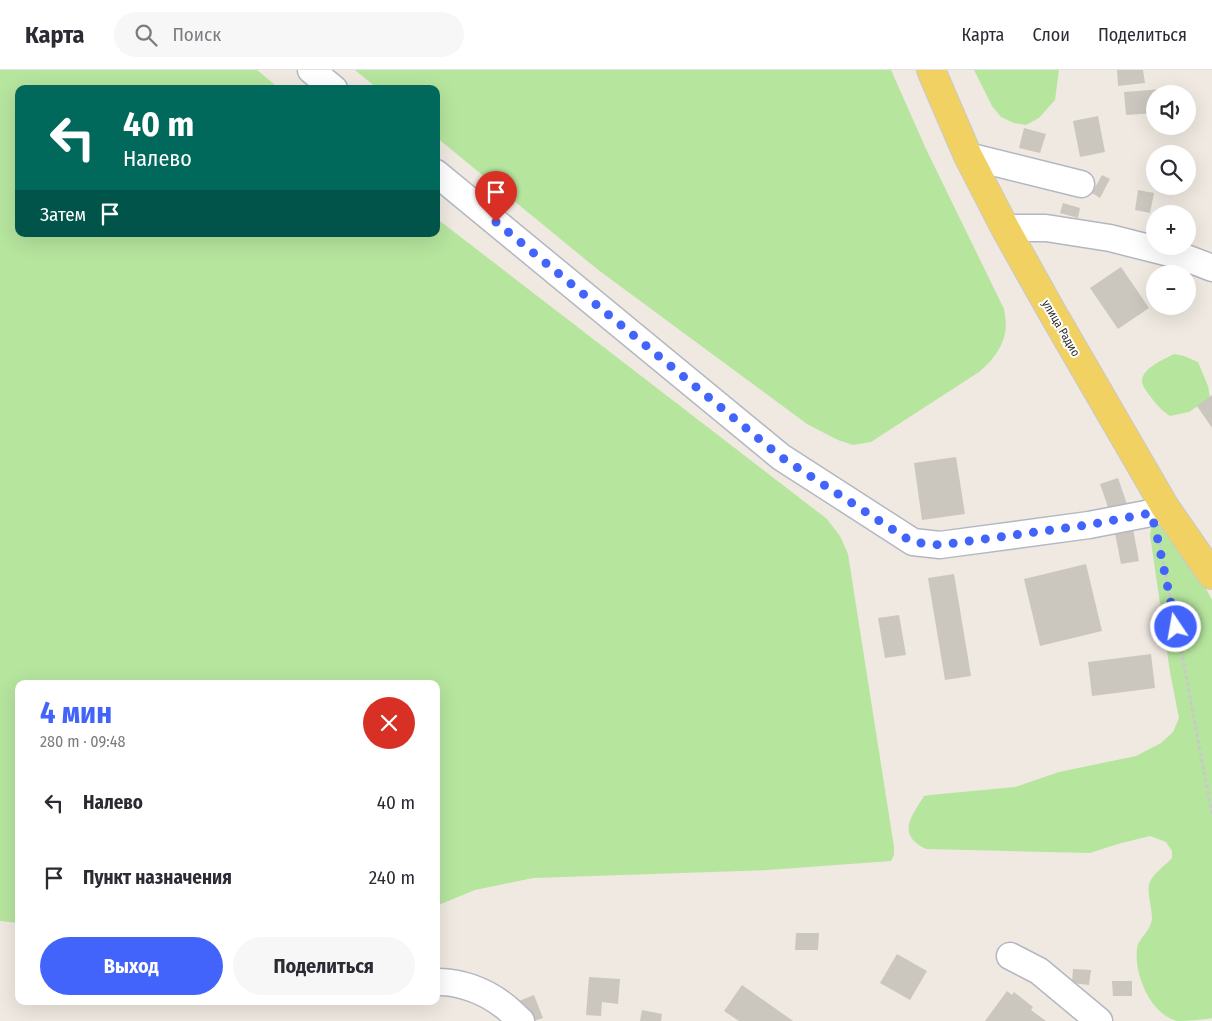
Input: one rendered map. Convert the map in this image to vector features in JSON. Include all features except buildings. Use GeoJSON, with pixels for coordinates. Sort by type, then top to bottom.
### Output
{"type":"FeatureCollection","features":[{"type":"Feature","properties":{"kind":"main road","name":"улица Радио"},"geometry":{"type":"LineString","coordinates":[[931,70],[968,156],[1005,228],[1158,510],[1212,575]]}},
{"type":"Feature","properties":{"kind":"lane"},"geometry":{"type":"LineString","coordinates":[[311,70],[329,85]]}},
{"type":"Feature","properties":{"kind":"lane"},"geometry":{"type":"LineString","coordinates":[[968,156],[1081,184]]}},
{"type":"Feature","properties":{"kind":"lane"},"geometry":{"type":"LineString","coordinates":[[440,176],[781,457],[912,542],[949,544],[1088,525],[1158,510]]}},
{"type":"Feature","properties":{"kind":"lane"},"geometry":{"type":"LineString","coordinates":[[1005,228],[1046,228],[1110,238],[1182,256],[1212,268]]}},
{"type":"Feature","properties":{"kind":"lane"},"geometry":{"type":"LineString","coordinates":[[1010,956],[1039,972],[1099,1021]]}},
{"type":"Feature","properties":{"kind":"lane"},"geometry":{"type":"LineString","coordinates":[[440,982],[468,987],[490,996],[521,1021]]}},
{"type":"Feature","properties":{"kind":"path"},"geometry":{"type":"LineString","coordinates":[[1158,510],[1156,531],[1212,814]]}},
{"type":"Feature","properties":{"kind":"green space"},"geometry":{"type":"Polygon","coordinates":[[[0,70],[257,70],[275,85],[15,85],[15,237],[440,237],[440,221],[827,519],[840,536],[848,554],[894,847],[894,855],[891,861],[768,870],[533,878],[475,890],[440,904],[440,680],[15,680],[15,923],[0,921],[0,70]]]}},
{"type":"Feature","properties":{"kind":"green space"},"geometry":{"type":"Polygon","coordinates":[[[355,70],[891,70],[926,149],[1004,309],[1006,327],[1004,339],[999,350],[979,372],[871,442],[853,445],[838,440],[807,424],[597,269],[440,140],[440,85],[373,85],[355,70]]]}},
{"type":"Feature","properties":{"kind":"green space"},"geometry":{"type":"Polygon","coordinates":[[[974,70],[1059,70],[1055,100],[1039,118],[1026,125],[1014,123],[1001,117],[992,106],[974,70]]]}},
{"type":"Feature","properties":{"kind":"green space"},"geometry":{"type":"Polygon","coordinates":[[[1174,354],[1198,362],[1208,386],[1210,398],[1189,412],[1170,416],[1155,402],[1142,382],[1145,372],[1149,368],[1174,354]]]}},
{"type":"Feature","properties":{"kind":"green space"},"geometry":{"type":"Polygon","coordinates":[[[1171,522],[1212,600],[1212,1018],[1181,1021],[1167,1017],[1152,1002],[1141,981],[1137,959],[1138,945],[1152,918],[1149,884],[1156,873],[1172,858],[1172,851],[1166,842],[1150,836],[1090,853],[926,849],[911,838],[909,832],[911,818],[924,796],[1015,787],[1059,772],[1136,756],[1161,743],[1173,732],[1179,718],[1170,672],[1150,535],[1152,524],[1171,522]]]}},
{"type":"Feature","properties":{"kind":"route"},"geometry":{"type":"LineString","coordinates":[[496,222],[781,457],[912,542],[940,545],[1110,522],[1151,513],[1176,627]]}}]}
